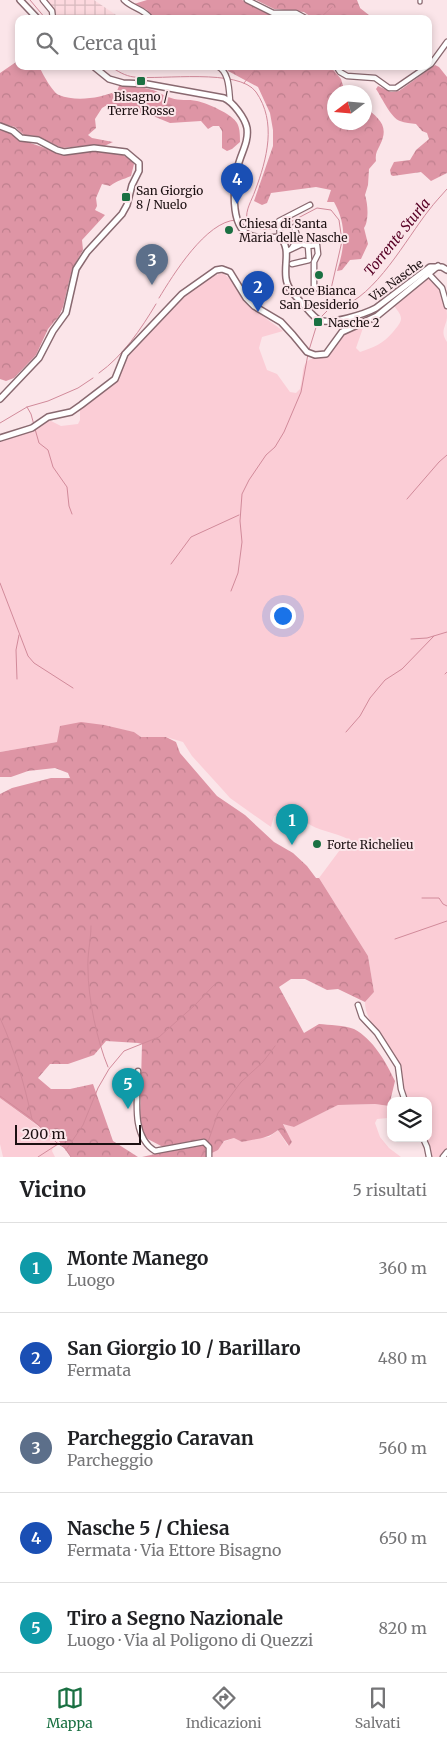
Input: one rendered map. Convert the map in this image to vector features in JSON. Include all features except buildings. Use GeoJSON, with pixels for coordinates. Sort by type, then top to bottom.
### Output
{"type":"FeatureCollection","features":[{"type":"Feature","properties":{"kind":"street"},"geometry":{"type":"LineString","coordinates":[[20,0],[34,15]]}},
{"type":"Feature","properties":{"kind":"street"},"geometry":{"type":"LineString","coordinates":[[43,0],[52,11],[52,15]]}},
{"type":"Feature","properties":{"kind":"street"},"geometry":{"type":"LineString","coordinates":[[124,0],[129,5],[146,12],[148,15]]}},
{"type":"Feature","properties":{"kind":"street"},"geometry":{"type":"LineString","coordinates":[[247,0],[273,13],[296,13],[300,15]]}},
{"type":"Feature","properties":{"kind":"street"},"geometry":{"type":"LineString","coordinates":[[432,63],[447,42]]}},
{"type":"Feature","properties":{"kind":"street"},"geometry":{"type":"LineString","coordinates":[[97,70],[103,75],[123,83],[147,84],[224,98],[230,101]]}},
{"type":"Feature","properties":{"kind":"street"},"geometry":{"type":"LineString","coordinates":[[223,70],[228,82],[230,101],[246,127],[245,146],[238,164],[236,184],[235,210],[237,220],[249,235],[264,238],[280,235],[278,224],[282,219],[310,206]]}},
{"type":"Feature","properties":{"kind":"street"},"geometry":{"type":"LineString","coordinates":[[339,70],[347,76],[375,78],[389,88],[396,88],[422,70]]}},
{"type":"Feature","properties":{"kind":"street"},"geometry":{"type":"LineString","coordinates":[[0,126],[13,131],[21,138],[38,140],[64,152],[94,148],[126,152],[139,162],[139,171],[122,214],[87,252],[76,269],[66,313],[52,331],[39,358],[0,399]]}},
{"type":"Feature","properties":{"kind":"street","name":"Via Nasche"},"geometry":{"type":"LineString","coordinates":[[294,227],[298,238],[289,250],[286,280],[290,290],[316,318],[323,321],[357,316],[371,311],[430,267],[442,266],[447,270]]}},
{"type":"Feature","properties":{"kind":"street","name":"Via Nasche"},"geometry":{"type":"LineString","coordinates":[[280,235],[289,250]]}},
{"type":"Feature","properties":{"kind":"street"},"geometry":{"type":"LineString","coordinates":[[289,250],[302,244],[308,246],[317,245],[318,254],[314,262],[314,286],[316,288]]}},
{"type":"Feature","properties":{"kind":"street"},"geometry":{"type":"LineString","coordinates":[[292,264],[309,260],[308,246]]}},
{"type":"Feature","properties":{"kind":"street"},"geometry":{"type":"LineString","coordinates":[[0,438],[34,427],[48,417],[71,412],[115,379],[125,354],[133,345],[182,294],[216,270],[222,269],[230,272],[246,298],[254,306],[280,322],[309,354],[320,355],[328,352],[342,332],[377,316],[438,266]]}},
{"type":"Feature","properties":{"kind":"street"},"geometry":{"type":"LineString","coordinates":[[428,273],[442,288],[447,306]]}},
{"type":"Feature","properties":{"kind":"street"},"geometry":{"type":"LineString","coordinates":[[358,1005],[362,1017],[377,1033],[398,1066],[404,1097]]}},
{"type":"Feature","properties":{"kind":"street"},"geometry":{"type":"LineString","coordinates":[[138,1071],[137,1119],[143,1138],[149,1147],[155,1150],[204,1142],[209,1146],[209,1157]]}},
{"type":"Feature","properties":{"kind":"street"},"geometry":{"type":"LineString","coordinates":[[425,1142],[429,1157]]}},
{"type":"Feature","properties":{"kind":"street"},"geometry":{"type":"LineString","coordinates":[[443,1157],[447,1152]]}},
{"type":"Feature","properties":{"kind":"shaded area"},"geometry":{"type":"Polygon","coordinates":[[[43,0],[94,0],[116,15],[52,15],[41,3],[43,0]]]}},
{"type":"Feature","properties":{"kind":"shaded area"},"geometry":{"type":"Polygon","coordinates":[[[223,273],[231,280],[244,302],[283,331],[262,337],[259,348],[267,370],[277,374],[290,392],[296,393],[300,389],[304,365],[311,359],[327,355],[341,336],[349,331],[364,325],[356,348],[360,352],[374,347],[386,339],[399,325],[401,319],[394,306],[430,276],[440,290],[446,305],[447,320],[443,332],[447,342],[447,1152],[443,1157],[431,1157],[425,1142],[432,1142],[432,1097],[405,1097],[400,1067],[373,1025],[366,1010],[365,1002],[374,992],[368,956],[319,878],[348,839],[310,825],[296,809],[274,816],[271,827],[230,798],[192,756],[183,742],[166,737],[141,737],[134,732],[93,724],[57,742],[0,752],[0,440],[37,429],[46,421],[51,421],[61,426],[78,424],[80,409],[117,380],[130,353],[147,332],[187,294],[213,276],[223,273]]]}},
{"type":"Feature","properties":{"kind":"shaded area"},"geometry":{"type":"Polygon","coordinates":[[[0,1098],[58,1141],[60,1144],[53,1148],[52,1151],[55,1157],[3,1157],[0,1144],[0,1098]]]}},
{"type":"Feature","properties":{"kind":"shaded area"},"geometry":{"type":"Polygon","coordinates":[[[375,1104],[387,1106],[387,1118],[377,1119],[375,1123],[380,1137],[389,1148],[401,1157],[211,1157],[212,1153],[218,1150],[223,1142],[234,1138],[242,1142],[269,1137],[278,1130],[288,1146],[292,1142],[283,1123],[294,1127],[338,1105],[375,1104]]]}},
{"type":"Feature","properties":{"kind":"green space"},"geometry":{"type":"Polygon","coordinates":[[[147,0],[242,0],[271,14],[282,15],[150,15],[147,10],[134,4],[147,0]]]}},
{"type":"Feature","properties":{"kind":"green space"},"geometry":{"type":"Polygon","coordinates":[[[256,0],[357,0],[360,8],[369,15],[308,15],[304,12],[274,9],[256,0]]]}},
{"type":"Feature","properties":{"kind":"green space"},"geometry":{"type":"Polygon","coordinates":[[[15,63],[15,70],[41,70],[54,91],[59,95],[73,98],[81,99],[104,96],[117,91],[119,86],[127,86],[153,90],[174,99],[194,100],[219,109],[234,120],[239,127],[240,142],[227,151],[222,148],[222,131],[219,126],[213,126],[208,129],[201,121],[170,123],[153,116],[136,113],[129,108],[107,105],[102,108],[95,119],[96,128],[88,135],[92,138],[113,142],[102,147],[91,145],[62,148],[37,136],[24,135],[15,127],[0,123],[0,73],[15,63]]]}},
{"type":"Feature","properties":{"kind":"green space"},"geometry":{"type":"Polygon","coordinates":[[[435,65],[439,67],[447,77],[447,173],[431,181],[421,172],[393,176],[390,170],[394,162],[410,160],[416,150],[429,139],[427,133],[422,131],[416,124],[400,121],[393,116],[376,89],[378,86],[391,92],[399,91],[428,70],[432,70],[435,65]]]}},
{"type":"Feature","properties":{"kind":"green space"},"geometry":{"type":"Polygon","coordinates":[[[227,70],[333,70],[341,79],[343,85],[327,85],[327,130],[372,130],[372,113],[383,127],[383,138],[376,161],[369,169],[365,195],[367,221],[364,228],[368,244],[361,259],[350,260],[342,270],[337,271],[342,253],[343,228],[334,202],[327,202],[331,190],[316,187],[271,193],[267,203],[262,205],[254,201],[273,146],[270,113],[258,87],[227,70]]]}},
{"type":"Feature","properties":{"kind":"green space"},"geometry":{"type":"Polygon","coordinates":[[[0,130],[19,139],[62,154],[92,151],[119,153],[130,159],[134,164],[131,176],[110,186],[102,184],[96,198],[97,206],[95,210],[105,215],[82,240],[83,250],[72,269],[59,316],[48,329],[36,355],[14,378],[6,381],[0,379],[0,130]]]}},
{"type":"Feature","properties":{"kind":"green space"},"geometry":{"type":"Polygon","coordinates":[[[81,722],[104,725],[134,732],[141,737],[166,737],[176,742],[180,753],[217,796],[245,815],[274,842],[293,853],[307,866],[316,878],[319,878],[368,956],[374,992],[365,1002],[338,989],[327,990],[305,979],[291,979],[279,987],[304,1033],[319,1024],[346,1027],[361,1033],[373,1045],[395,1081],[391,1097],[387,1097],[387,1106],[375,1104],[338,1105],[294,1127],[283,1124],[292,1142],[289,1146],[278,1130],[269,1136],[242,1142],[234,1138],[224,1141],[218,1150],[212,1153],[211,1146],[206,1141],[163,1147],[144,1137],[140,1118],[142,1044],[106,1041],[94,1055],[68,1064],[50,1064],[38,1078],[51,1089],[70,1089],[93,1084],[113,1141],[138,1157],[71,1157],[58,1140],[0,1098],[0,794],[12,788],[51,778],[70,778],[68,773],[55,768],[28,771],[11,777],[0,777],[0,752],[57,742],[60,726],[81,722]]]}},
{"type":"Feature","properties":{"kind":"green space"},"geometry":{"type":"Polygon","coordinates":[[[198,1144],[205,1145],[208,1150],[207,1157],[142,1157],[198,1144]]]}},
{"type":"Feature","properties":{"kind":"waterway","name":"Torrente Sturla"},"geometry":{"type":"LineString","coordinates":[[30,0],[43,15]]}},
{"type":"Feature","properties":{"kind":"waterway"},"geometry":{"type":"LineString","coordinates":[[323,15],[332,7]]}},
{"type":"Feature","properties":{"kind":"waterway","name":"Torrente Sturla"},"geometry":{"type":"LineString","coordinates":[[116,70],[134,77],[147,78],[217,77],[234,80],[247,85],[256,92],[266,116],[268,141],[263,166],[248,209],[247,220],[251,227],[264,230],[277,228]]}},
{"type":"Feature","properties":{"kind":"waterway"},"geometry":{"type":"LineString","coordinates":[[244,83],[255,70]]}},
{"type":"Feature","properties":{"kind":"waterway","name":"Torrente Sturla"},"geometry":{"type":"LineString","coordinates":[[281,227],[317,208],[331,210],[339,220],[342,241],[331,289],[334,304],[339,308],[353,302],[378,279],[429,210],[447,189]]}},
{"type":"Feature","properties":{"kind":"waterway"},"geometry":{"type":"LineString","coordinates":[[159,298],[182,263],[202,239],[213,229],[236,220]]}},
{"type":"Feature","properties":{"kind":"waterway"},"geometry":{"type":"LineString","coordinates":[[99,373],[124,350],[156,304]]}},
{"type":"Feature","properties":{"kind":"waterway"},"geometry":{"type":"LineString","coordinates":[[320,318],[333,305]]}},
{"type":"Feature","properties":{"kind":"waterway"},"geometry":{"type":"LineString","coordinates":[[309,350],[318,321]]}},
{"type":"Feature","properties":{"kind":"waterway"},"geometry":{"type":"LineString","coordinates":[[231,591],[238,573],[242,542],[240,521],[242,494],[249,480],[266,455],[275,447],[284,432],[301,392],[308,354]]}},
{"type":"Feature","properties":{"kind":"waterway"},"geometry":{"type":"LineString","coordinates":[[0,423],[27,407],[48,401],[78,388],[93,378]]}},
{"type":"Feature","properties":{"kind":"waterway"},"geometry":{"type":"LineString","coordinates":[[27,407],[34,425]]}},
{"type":"Feature","properties":{"kind":"waterway"},"geometry":{"type":"LineString","coordinates":[[35,429],[39,443],[48,450],[53,467],[67,487],[72,514]]}},
{"type":"Feature","properties":{"kind":"waterway"},"geometry":{"type":"LineString","coordinates":[[407,499],[447,455]]}},
{"type":"Feature","properties":{"kind":"waterway"},"geometry":{"type":"LineString","coordinates":[[171,564],[191,537],[239,515]]}},
{"type":"Feature","properties":{"kind":"waterway"},"geometry":{"type":"LineString","coordinates":[[0,583],[28,656],[34,663],[73,688]]}},
{"type":"Feature","properties":{"kind":"waterway"},"geometry":{"type":"LineString","coordinates":[[411,639],[427,638],[447,632]]}},
{"type":"Feature","properties":{"kind":"waterway"},"geometry":{"type":"LineString","coordinates":[[17,679],[16,650],[19,635]]}},
{"type":"Feature","properties":{"kind":"waterway"},"geometry":{"type":"LineString","coordinates":[[346,732],[360,716],[370,698],[385,680],[402,669],[434,636]]}},
{"type":"Feature","properties":{"kind":"waterway"},"geometry":{"type":"LineString","coordinates":[[422,898],[439,898],[447,906]]}},
{"type":"Feature","properties":{"kind":"waterway"},"geometry":{"type":"LineString","coordinates":[[395,939],[447,921]]}},
{"type":"Feature","properties":{"kind":"waterway"},"geometry":{"type":"LineString","coordinates":[[91,926],[88,964],[91,1006],[108,1067]]}},
{"type":"Feature","properties":{"kind":"waterway"},"geometry":{"type":"LineString","coordinates":[[66,1150],[83,1125],[98,1088],[109,1069],[124,1051],[159,1037],[195,1005],[215,984]]}},
{"type":"Feature","properties":{"kind":"waterway"},"geometry":{"type":"LineString","coordinates":[[0,1018],[19,1067],[32,1119]]}},
{"type":"Feature","properties":{"kind":"waterway"},"geometry":{"type":"LineString","coordinates":[[208,1142],[218,1113],[241,1082],[263,1062],[275,1046]]}},
{"type":"Feature","properties":{"kind":"waterway"},"geometry":{"type":"LineString","coordinates":[[0,1096],[32,1119],[57,1143],[65,1148],[71,1157]]}},
{"type":"Feature","properties":{"kind":"waterway"},"geometry":{"type":"LineString","coordinates":[[38,1157],[58,1144]]}},
{"type":"Feature","properties":{"kind":"waterway"},"geometry":{"type":"LineString","coordinates":[[201,1157],[206,1146]]}},
{"type":"Feature","properties":{"kind":"place","name":"Bisagno / Terre Rosse"},"geometry":{"type":"Point","coordinates":[141,81]}},
{"type":"Feature","properties":{"kind":"place","name":"San Giorgio 8 / Nuelo"},"geometry":{"type":"Point","coordinates":[126,197]}},
{"type":"Feature","properties":{"kind":"place","name":"Nasche 5 / Chiesa"},"geometry":{"type":"Point","coordinates":[237,204]}},
{"type":"Feature","properties":{"kind":"place","name":"Chiesa di Santa Maria delle Nasche"},"geometry":{"type":"Point","coordinates":[229,230]}},
{"type":"Feature","properties":{"kind":"place","name":"Croce Bianca San Desiderio"},"geometry":{"type":"Point","coordinates":[319,275]}},
{"type":"Feature","properties":{"kind":"place","name":"Parcheggio Caravan"},"geometry":{"type":"Point","coordinates":[152,285]}},
{"type":"Feature","properties":{"kind":"place","name":"San Giorgio 10 / Barillaro"},"geometry":{"type":"Point","coordinates":[258,312]}},
{"type":"Feature","properties":{"kind":"place","name":"Nasche 2"},"geometry":{"type":"Point","coordinates":[318,322]}},
{"type":"Feature","properties":{"kind":"place","name":"Forte Richelieu"},"geometry":{"type":"Point","coordinates":[317,844]}},
{"type":"Feature","properties":{"kind":"place","name":"Monte Manego"},"geometry":{"type":"Point","coordinates":[292,845]}},
{"type":"Feature","properties":{"kind":"place","name":"Tiro a Segno Nazionale"},"geometry":{"type":"Point","coordinates":[128,1109]}}]}
